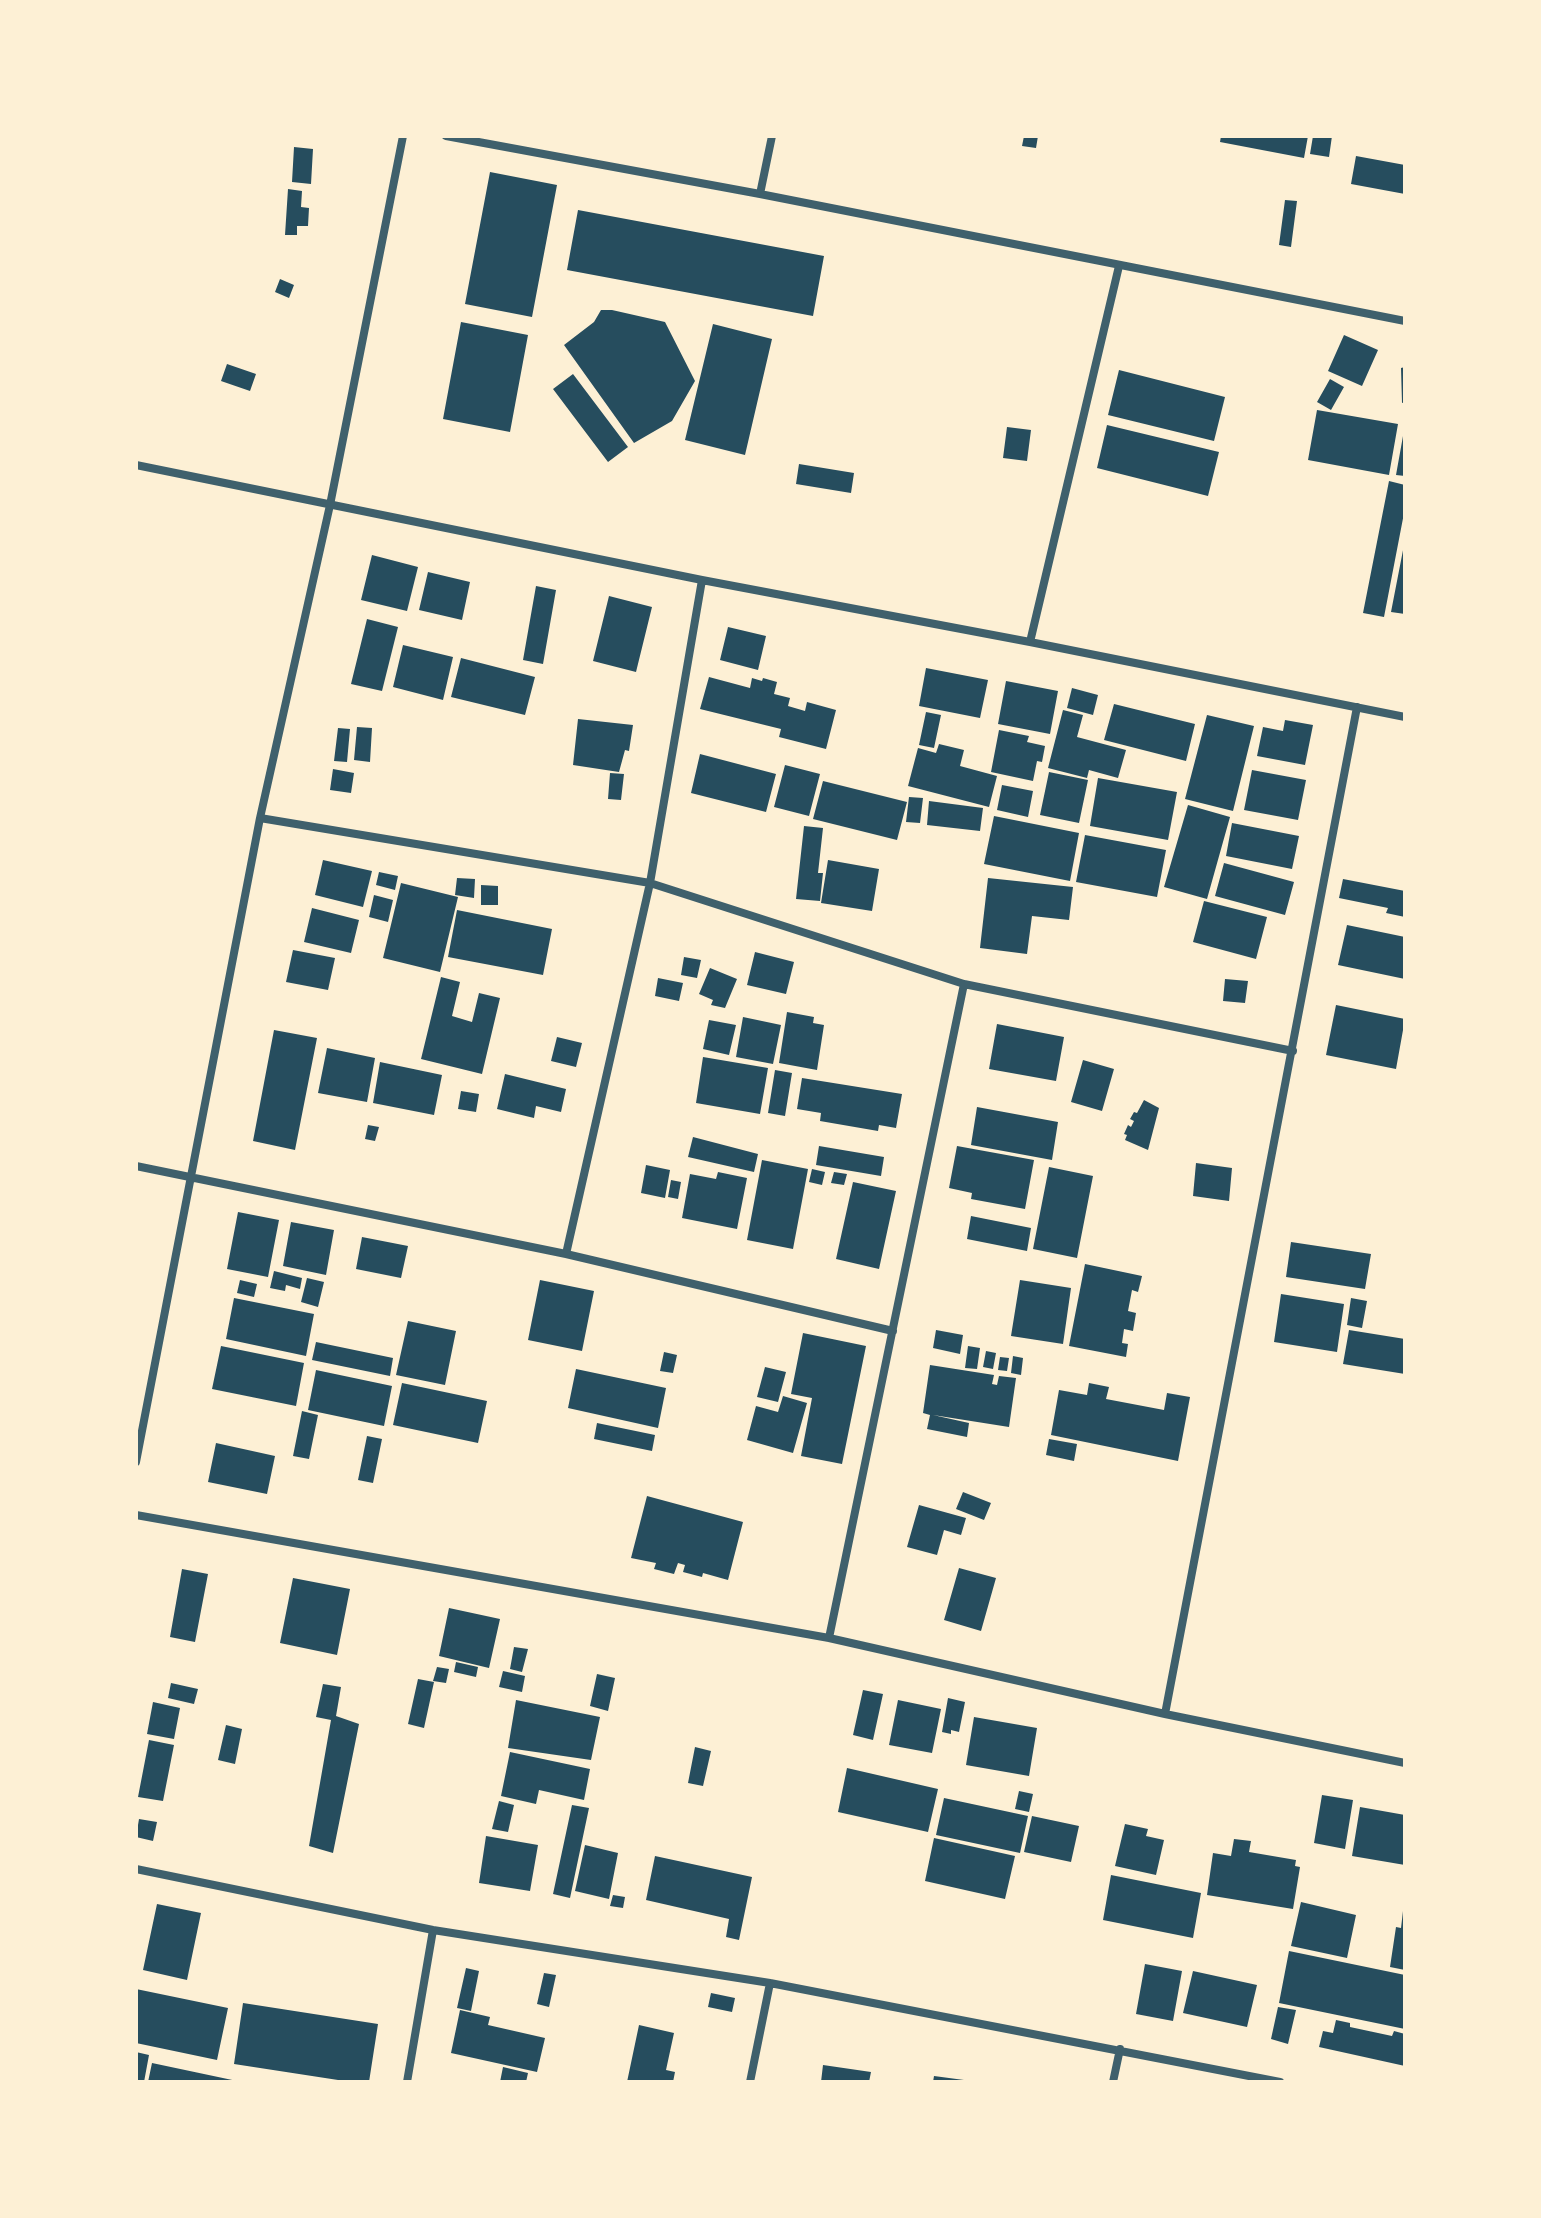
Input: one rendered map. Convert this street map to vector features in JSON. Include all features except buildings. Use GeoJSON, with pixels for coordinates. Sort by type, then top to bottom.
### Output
{"type":"FeatureCollection","features":[{"type":"Feature","properties":{"kind":"street"},"geometry":{"type":"LineString","coordinates":[[136,1462],[260,818],[330,505],[403,136]]}},
{"type":"Feature","properties":{"kind":"street"},"geometry":{"type":"LineString","coordinates":[[446,136],[760,194],[1405,321]]}},
{"type":"Feature","properties":{"kind":"street"},"geometry":{"type":"LineString","coordinates":[[760,194],[772,136]]}},
{"type":"Feature","properties":{"kind":"street"},"geometry":{"type":"LineString","coordinates":[[1030,642],[1119,266]]}},
{"type":"Feature","properties":{"kind":"street"},"geometry":{"type":"LineString","coordinates":[[136,465],[702,580],[1405,717]]}},
{"type":"Feature","properties":{"kind":"street"},"geometry":{"type":"LineString","coordinates":[[566,1254],[650,883],[702,580]]}},
{"type":"Feature","properties":{"kind":"street"},"geometry":{"type":"LineString","coordinates":[[1165,1714],[1357,707]]}},
{"type":"Feature","properties":{"kind":"street"},"geometry":{"type":"LineString","coordinates":[[260,818],[650,883],[964,984],[1293,1051]]}},
{"type":"Feature","properties":{"kind":"street"},"geometry":{"type":"LineString","coordinates":[[829,1638],[964,984]]}},
{"type":"Feature","properties":{"kind":"street"},"geometry":{"type":"LineString","coordinates":[[136,1166],[566,1254],[893,1331]]}},
{"type":"Feature","properties":{"kind":"street"},"geometry":{"type":"LineString","coordinates":[[136,1515],[829,1638],[1165,1714],[1405,1763]]}},
{"type":"Feature","properties":{"kind":"street"},"geometry":{"type":"LineString","coordinates":[[136,1869],[433,1930],[770,1983],[1280,2082]]}},
{"type":"Feature","properties":{"kind":"street"},"geometry":{"type":"LineString","coordinates":[[407,2082],[433,1930]]}},
{"type":"Feature","properties":{"kind":"street"},"geometry":{"type":"LineString","coordinates":[[750,2082],[770,1983]]}},
{"type":"Feature","properties":{"kind":"street"},"geometry":{"type":"LineString","coordinates":[[1113,2082],[1120,2049]]}}]}
